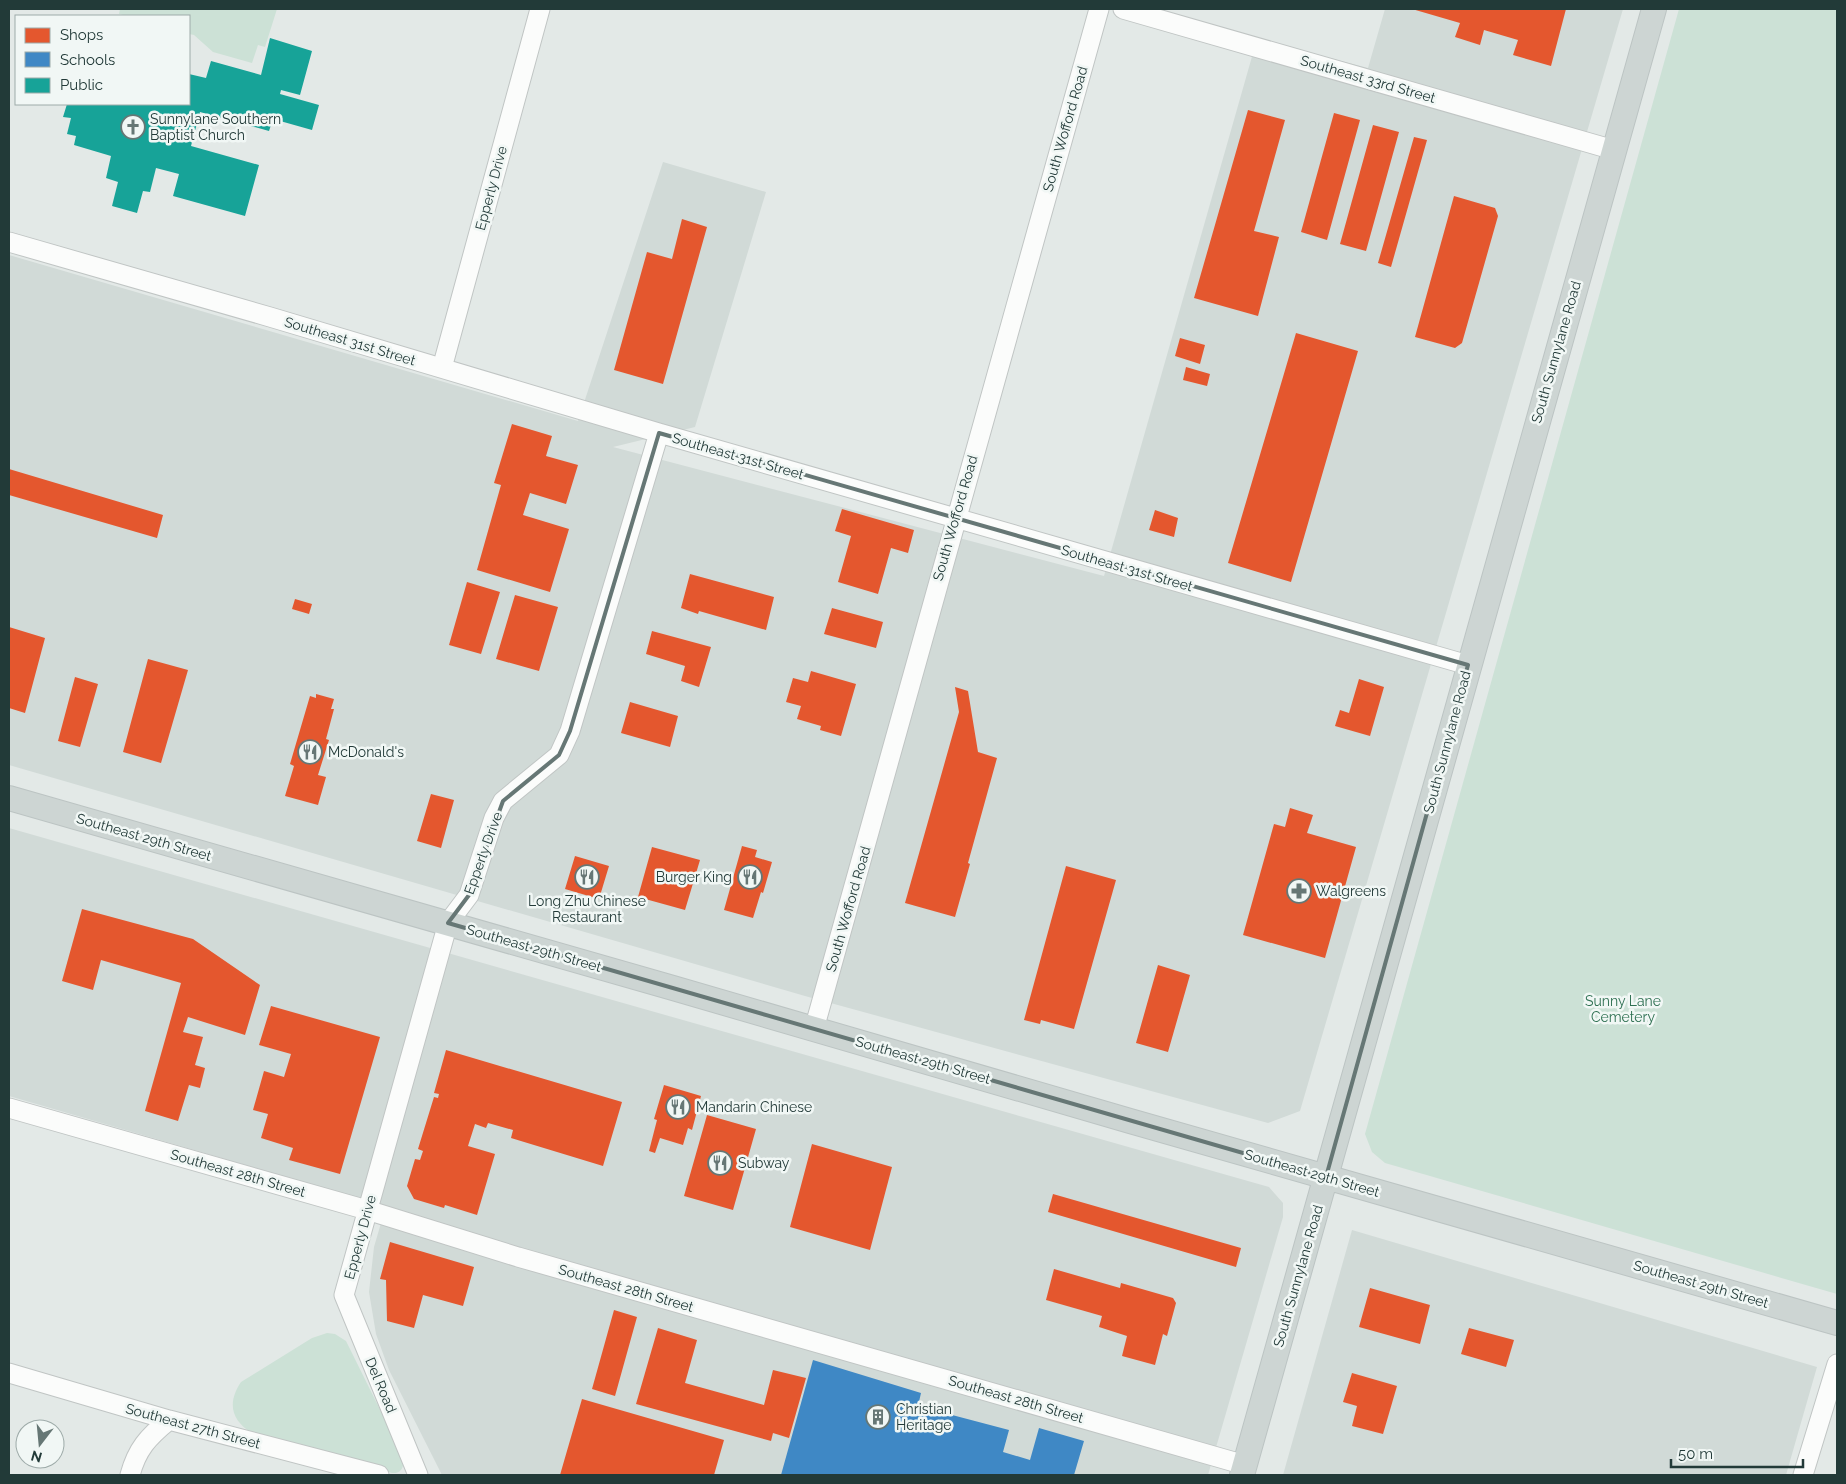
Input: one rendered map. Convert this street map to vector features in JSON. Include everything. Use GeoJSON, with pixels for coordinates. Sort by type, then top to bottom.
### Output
{"type":"FeatureCollection","features":[{"type":"Feature","properties":{"kind":"main road","name":"South Sunnylane Road"},"geometry":{"type":"LineString","coordinates":[[1244,1470],[1468,664],[1654,9]]}},
{"type":"Feature","properties":{"kind":"main road","name":"Southeast 29th Street"},"geometry":{"type":"LineString","coordinates":[[9,798],[1837,1323]]}},
{"type":"Feature","properties":{"kind":"street","name":"Epperly Drive"},"geometry":{"type":"LineString","coordinates":[[442,368],[540,9]]}},
{"type":"Feature","properties":{"kind":"street","name":"South Wofford Road"},"geometry":{"type":"LineString","coordinates":[[814,1029],[955,518],[1099,9]]}},
{"type":"Feature","properties":{"kind":"street","name":"Southeast 33rd Street"},"geometry":{"type":"LineString","coordinates":[[1123,9],[1614,150]]}},
{"type":"Feature","properties":{"kind":"street","name":"Southeast 31st Street"},"geometry":{"type":"LineString","coordinates":[[9,242],[659,433],[1468,664]]}},
{"type":"Feature","properties":{"kind":"street","name":"Epperly Drive"},"geometry":{"type":"LineString","coordinates":[[344,1295],[448,923],[469,895],[494,818],[503,801],[559,755],[570,731],[659,433]]}},
{"type":"Feature","properties":{"kind":"street","name":"Southeast 28th Street"},"geometry":{"type":"LineString","coordinates":[[9,1108],[367,1210],[518,1257],[1244,1470]]}},
{"type":"Feature","properties":{"kind":"street","name":"Del Road"},"geometry":{"type":"LineString","coordinates":[[344,1295],[418,1475]]}},
{"type":"Feature","properties":{"kind":"street"},"geometry":{"type":"LineString","coordinates":[[1803,1475],[1837,1364]]}},
{"type":"Feature","properties":{"kind":"street","name":"Southeast 27th Street"},"geometry":{"type":"LineString","coordinates":[[9,1373],[169,1420],[379,1475]]}},
{"type":"Feature","properties":{"kind":"street"},"geometry":{"type":"LineString","coordinates":[[130,1475],[134,1460],[150,1434],[169,1420]]}},
{"type":"Feature","properties":{"kind":"highlighted area"},"geometry":{"type":"Polygon","coordinates":[[[659,433],[1468,665],[1326,1177],[448,923],[469,895],[503,801],[559,755],[570,731],[659,433]]]}},
{"type":"Feature","properties":{"kind":"shaded area"},"geometry":{"type":"Polygon","coordinates":[[[1385,9],[1623,9],[1300,1111],[1268,1123],[805,996],[9,765],[9,255],[578,421],[663,162],[766,192],[695,427],[613,447],[1104,576],[1257,39],[1368,68],[1385,9]]]}},
{"type":"Feature","properties":{"kind":"shaded area"},"geometry":{"type":"Polygon","coordinates":[[[9,828],[1269,1187],[1283,1203],[1283,1217],[1208,1475],[442,1475],[389,1370],[376,1334],[369,1292],[374,1247],[386,1206],[9,1096],[9,828]]]}},
{"type":"Feature","properties":{"kind":"shaded area"},"geometry":{"type":"Polygon","coordinates":[[[1352,1230],[1817,1367],[1786,1475],[1283,1475],[1352,1230]]]}},
{"type":"Feature","properties":{"kind":"green space"},"geometry":{"type":"Polygon","coordinates":[[[120,9],[277,9],[265,47],[258,45],[252,63],[213,52],[194,35],[190,34],[190,15],[119,14],[120,9]]]}},
{"type":"Feature","properties":{"kind":"green space","name":"Sunny Lane Cemetery"},"geometry":{"type":"Polygon","coordinates":[[[1679,9],[1837,9],[1837,1294],[1385,1163],[1372,1152],[1365,1134],[1679,9]]]}},
{"type":"Feature","properties":{"kind":"green space"},"geometry":{"type":"Polygon","coordinates":[[[327,1333],[335,1334],[346,1341],[403,1456],[404,1463],[398,1472],[392,1473],[252,1433],[239,1423],[233,1410],[233,1404],[241,1382],[312,1338],[327,1333]]]}},
{"type":"Feature","properties":{"kind":"building: Shops"},"geometry":{"type":"Polygon","coordinates":[[[1412,9],[1566,9],[1551,66],[1513,55],[1518,40],[1484,30],[1480,45],[1455,37],[1460,23],[1412,9]]]}},
{"type":"Feature","properties":{"kind":"building: Shops"},"geometry":{"type":"Polygon","coordinates":[[[1248,110],[1285,120],[1254,231],[1279,237],[1258,316],[1194,298],[1248,110]]]}},
{"type":"Feature","properties":{"kind":"building: Shops"},"geometry":{"type":"Polygon","coordinates":[[[1334,113],[1360,120],[1327,240],[1301,232],[1334,113]]]}},
{"type":"Feature","properties":{"kind":"building: Shops"},"geometry":{"type":"Polygon","coordinates":[[[1373,125],[1399,132],[1366,251],[1340,244],[1373,125]]]}},
{"type":"Feature","properties":{"kind":"building: Shops"},"geometry":{"type":"Polygon","coordinates":[[[1414,137],[1427,140],[1391,267],[1378,263],[1414,137]]]}},
{"type":"Feature","properties":{"kind":"building: Shops"},"geometry":{"type":"Polygon","coordinates":[[[1454,196],[1495,208],[1498,216],[1462,343],[1455,348],[1415,337],[1454,196]]]}},
{"type":"Feature","properties":{"kind":"building: Shops"},"geometry":{"type":"Polygon","coordinates":[[[682,219],[707,227],[663,384],[614,370],[647,252],[672,259],[682,219]]]}},
{"type":"Feature","properties":{"kind":"building: Shops"},"geometry":{"type":"Polygon","coordinates":[[[1296,333],[1358,351],[1291,582],[1228,563],[1296,333]]]}},
{"type":"Feature","properties":{"kind":"building: Shops"},"geometry":{"type":"Polygon","coordinates":[[[1180,338],[1205,345],[1200,364],[1175,356],[1180,338]]]}},
{"type":"Feature","properties":{"kind":"building: Shops"},"geometry":{"type":"Polygon","coordinates":[[[1186,367],[1210,374],[1207,386],[1183,380],[1186,367]]]}},
{"type":"Feature","properties":{"kind":"building: Shops"},"geometry":{"type":"Polygon","coordinates":[[[512,424],[552,436],[546,456],[578,465],[566,504],[530,493],[523,515],[569,529],[550,592],[477,570],[501,485],[494,483],[512,424]]]}},
{"type":"Feature","properties":{"kind":"building: Shops"},"geometry":{"type":"Polygon","coordinates":[[[9,469],[163,515],[157,538],[9,495],[9,469]]]}},
{"type":"Feature","properties":{"kind":"building: Shops"},"geometry":{"type":"Polygon","coordinates":[[[842,509],[914,530],[908,553],[891,548],[878,594],[838,582],[851,536],[835,531],[842,509]]]}},
{"type":"Feature","properties":{"kind":"building: Shops"},"geometry":{"type":"Polygon","coordinates":[[[1155,510],[1178,518],[1174,537],[1149,530],[1155,510]]]}},
{"type":"Feature","properties":{"kind":"building: Shops"},"geometry":{"type":"Polygon","coordinates":[[[690,574],[774,597],[766,630],[699,611],[698,614],[681,608],[690,574]]]}},
{"type":"Feature","properties":{"kind":"building: Shops"},"geometry":{"type":"Polygon","coordinates":[[[467,582],[500,592],[481,654],[449,645],[467,582]]]}},
{"type":"Feature","properties":{"kind":"building: Shops"},"geometry":{"type":"Polygon","coordinates":[[[515,595],[558,607],[539,671],[496,659],[515,595]]]}},
{"type":"Feature","properties":{"kind":"building: Shops"},"geometry":{"type":"Polygon","coordinates":[[[295,599],[312,604],[309,614],[292,609],[295,599]]]}},
{"type":"Feature","properties":{"kind":"building: Shops"},"geometry":{"type":"Polygon","coordinates":[[[832,608],[883,622],[876,648],[824,634],[832,608]]]}},
{"type":"Feature","properties":{"kind":"building: Shops"},"geometry":{"type":"Polygon","coordinates":[[[9,627],[45,638],[25,713],[9,708],[9,627]]]}},
{"type":"Feature","properties":{"kind":"building: Shops"},"geometry":{"type":"Polygon","coordinates":[[[652,631],[711,647],[699,687],[681,681],[685,666],[646,654],[652,631]]]}},
{"type":"Feature","properties":{"kind":"building: Shops"},"geometry":{"type":"Polygon","coordinates":[[[148,659],[188,670],[161,763],[123,752],[148,659]]]}},
{"type":"Feature","properties":{"kind":"building: Shops"},"geometry":{"type":"Polygon","coordinates":[[[811,671],[856,684],[841,736],[820,730],[821,726],[797,719],[801,706],[786,702],[793,678],[808,682],[811,671]]]}},
{"type":"Feature","properties":{"kind":"building: Shops"},"geometry":{"type":"Polygon","coordinates":[[[75,677],[98,684],[80,747],[58,741],[75,677]]]}},
{"type":"Feature","properties":{"kind":"building: Shops"},"geometry":{"type":"Polygon","coordinates":[[[1359,679],[1384,687],[1370,736],[1335,726],[1340,710],[1349,713],[1359,679]]]}},
{"type":"Feature","properties":{"kind":"building: Shops"},"geometry":{"type":"Polygon","coordinates":[[[955,687],[968,691],[978,752],[997,758],[955,917],[905,903],[959,712],[955,687]]]}},
{"type":"Feature","properties":{"kind":"building: Shops","name":"McDonald's"},"geometry":{"type":"Polygon","coordinates":[[[316,694],[334,699],[331,709],[334,709],[326,739],[329,740],[318,775],[326,777],[318,805],[285,796],[294,766],[290,764],[310,696],[316,698],[316,694]]]}},
{"type":"Feature","properties":{"kind":"building: Shops"},"geometry":{"type":"Polygon","coordinates":[[[630,702],[678,716],[670,747],[621,733],[630,702]]]}},
{"type":"Feature","properties":{"kind":"building: Shops"},"geometry":{"type":"Polygon","coordinates":[[[431,794],[454,800],[441,848],[417,841],[431,794]]]}},
{"type":"Feature","properties":{"kind":"building: Shops","name":"Walgreens"},"geometry":{"type":"Polygon","coordinates":[[[1290,808],[1313,815],[1307,833],[1356,847],[1325,958],[1243,935],[1274,824],[1285,827],[1290,808]]]}},
{"type":"Feature","properties":{"kind":"building: Shops","name":"Burger King"},"geometry":{"type":"Polygon","coordinates":[[[742,846],[757,850],[755,857],[772,862],[753,918],[724,910],[742,846]]]}},
{"type":"Feature","properties":{"kind":"building: Shops"},"geometry":{"type":"Polygon","coordinates":[[[652,847],[700,860],[685,910],[638,897],[652,847]]]}},
{"type":"Feature","properties":{"kind":"building: Shops","name":"Long Zhu Chinese Restaurant"},"geometry":{"type":"Polygon","coordinates":[[[575,856],[609,866],[599,899],[565,889],[575,856]]]}},
{"type":"Feature","properties":{"kind":"building: Shops"},"geometry":{"type":"Polygon","coordinates":[[[1066,866],[1116,880],[1074,1029],[1041,1020],[1040,1024],[1024,1020],[1066,866]]]}},
{"type":"Feature","properties":{"kind":"building: Shops"},"geometry":{"type":"Polygon","coordinates":[[[82,909],[193,939],[260,985],[245,1035],[188,1017],[183,1032],[203,1037],[195,1065],[205,1068],[200,1088],[189,1085],[178,1121],[145,1111],[181,983],[101,960],[93,990],[62,981],[82,909]]]}},
{"type":"Feature","properties":{"kind":"building: Shops"},"geometry":{"type":"Polygon","coordinates":[[[1158,965],[1190,975],[1168,1052],[1136,1043],[1158,965]]]}},
{"type":"Feature","properties":{"kind":"building: Shops"},"geometry":{"type":"Polygon","coordinates":[[[271,1006],[380,1037],[340,1174],[289,1160],[293,1148],[261,1138],[268,1114],[253,1110],[264,1071],[284,1077],[291,1054],[259,1045],[271,1006]]]}},
{"type":"Feature","properties":{"kind":"building: Shops"},"geometry":{"type":"Polygon","coordinates":[[[446,1050],[622,1102],[603,1166],[511,1138],[513,1130],[488,1123],[486,1128],[475,1124],[468,1146],[495,1154],[477,1215],[445,1205],[444,1208],[414,1199],[407,1186],[415,1159],[420,1160],[423,1151],[418,1149],[434,1097],[438,1098],[439,1094],[434,1093],[446,1050]]]}},
{"type":"Feature","properties":{"kind":"building: Shops","name":"Mandarin Chinese"},"geometry":{"type":"Polygon","coordinates":[[[664,1085],[701,1096],[692,1130],[688,1128],[683,1145],[660,1138],[655,1153],[649,1151],[657,1120],[654,1119],[664,1085]]]}},
{"type":"Feature","properties":{"kind":"building: Shops","name":"Subway"},"geometry":{"type":"Polygon","coordinates":[[[707,1115],[756,1129],[733,1210],[684,1196],[707,1115]]]}},
{"type":"Feature","properties":{"kind":"building: Shops"},"geometry":{"type":"Polygon","coordinates":[[[812,1144],[892,1167],[870,1250],[790,1227],[812,1144]]]}},
{"type":"Feature","properties":{"kind":"building: Shops"},"geometry":{"type":"Polygon","coordinates":[[[1053,1194],[1241,1248],[1236,1267],[1048,1212],[1053,1194]]]}},
{"type":"Feature","properties":{"kind":"building: Shops"},"geometry":{"type":"Polygon","coordinates":[[[390,1242],[474,1267],[463,1306],[423,1295],[414,1328],[387,1321],[386,1280],[380,1279],[390,1242]]]}},
{"type":"Feature","properties":{"kind":"building: Shops"},"geometry":{"type":"Polygon","coordinates":[[[1054,1269],[1120,1288],[1121,1283],[1173,1298],[1176,1303],[1167,1336],[1163,1334],[1155,1365],[1122,1356],[1127,1336],[1099,1327],[1102,1316],[1046,1300],[1054,1269]]]}},
{"type":"Feature","properties":{"kind":"building: Shops"},"geometry":{"type":"Polygon","coordinates":[[[1370,1288],[1430,1305],[1420,1344],[1359,1327],[1370,1288]]]}},
{"type":"Feature","properties":{"kind":"building: Shops"},"geometry":{"type":"Polygon","coordinates":[[[614,1310],[637,1317],[615,1396],[592,1389],[614,1310]]]}},
{"type":"Feature","properties":{"kind":"building: Shops"},"geometry":{"type":"Polygon","coordinates":[[[658,1328],[697,1340],[685,1383],[764,1405],[773,1370],[806,1378],[789,1438],[773,1433],[771,1441],[636,1404],[658,1328]]]}},
{"type":"Feature","properties":{"kind":"building: Shops"},"geometry":{"type":"Polygon","coordinates":[[[1469,1328],[1514,1340],[1506,1367],[1461,1354],[1469,1328]]]}},
{"type":"Feature","properties":{"kind":"building: Shops"},"geometry":{"type":"Polygon","coordinates":[[[1352,1373],[1397,1386],[1383,1434],[1352,1426],[1357,1406],[1343,1402],[1352,1373]]]}},
{"type":"Feature","properties":{"kind":"building: Shops"},"geometry":{"type":"Polygon","coordinates":[[[582,1399],[724,1440],[714,1475],[560,1475],[582,1399]]]}},
{"type":"Feature","properties":{"kind":"building: Schools","name":"Christian Heritage"},"geometry":{"type":"Polygon","coordinates":[[[813,1360],[921,1393],[918,1406],[1009,1430],[1003,1452],[1030,1460],[1039,1428],[1084,1441],[1074,1475],[781,1475],[813,1360]]]}},
{"type":"Feature","properties":{"kind":"building: Public","name":"Sunnylane Southern Baptist Church"},"geometry":{"type":"Polygon","coordinates":[[[270,38],[312,51],[300,95],[281,90],[280,94],[319,105],[312,130],[273,119],[269,131],[200,112],[191,146],[259,165],[245,216],[173,196],[179,174],[156,168],[150,192],[143,191],[137,213],[112,206],[118,182],[106,178],[111,156],[74,145],[76,136],[67,134],[71,118],[63,117],[67,105],[190,105],[190,74],[206,78],[211,61],[261,75],[270,38]]]}},
{"type":"Feature","properties":{"kind":"place","name":"Sunnylane Southern Baptist Church"},"geometry":{"type":"Point","coordinates":[133,127]}},
{"type":"Feature","properties":{"kind":"place","name":"McDonald's"},"geometry":{"type":"Point","coordinates":[310,752]}},
{"type":"Feature","properties":{"kind":"place","name":"Long Zhu Chinese Restaurant"},"geometry":{"type":"Point","coordinates":[587,877]}},
{"type":"Feature","properties":{"kind":"place","name":"Burger King"},"geometry":{"type":"Point","coordinates":[750,877]}},
{"type":"Feature","properties":{"kind":"place","name":"Walgreens"},"geometry":{"type":"Point","coordinates":[1299,891]}},
{"type":"Feature","properties":{"kind":"place","name":"Mandarin Chinese"},"geometry":{"type":"Point","coordinates":[678,1107]}},
{"type":"Feature","properties":{"kind":"place","name":"Subway"},"geometry":{"type":"Point","coordinates":[720,1163]}},
{"type":"Feature","properties":{"kind":"place","name":"Christian Heritage"},"geometry":{"type":"Point","coordinates":[878,1417]}}]}
